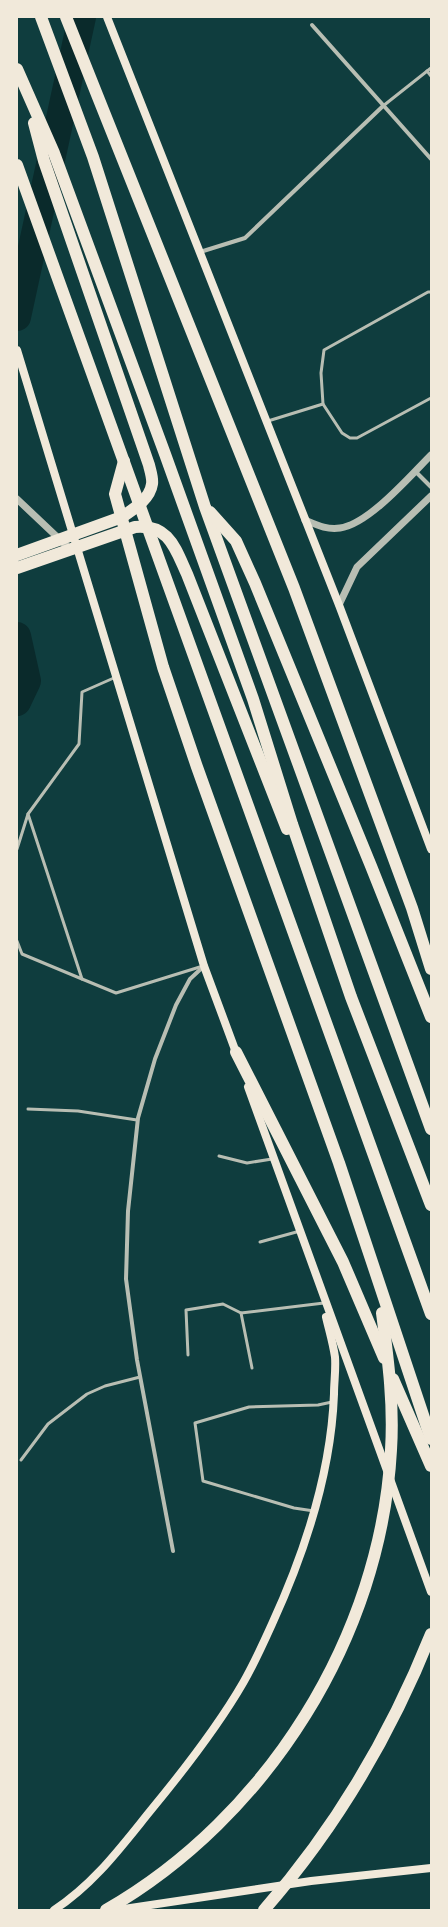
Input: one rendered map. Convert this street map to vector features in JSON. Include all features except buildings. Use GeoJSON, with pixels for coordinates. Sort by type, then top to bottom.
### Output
{"type":"FeatureCollection","features":[{"type":"Feature","properties":{"kind":"highway"},"geometry":{"type":"LineString","coordinates":[[41,17],[93,157],[205,507],[431,1129]]}},
{"type":"Feature","properties":{"kind":"highway"},"geometry":{"type":"LineString","coordinates":[[66,17],[183,306],[294,588],[412,908],[431,969]]}},
{"type":"Feature","properties":{"kind":"highway"},"geometry":{"type":"LineString","coordinates":[[17,70],[54,153],[165,454],[253,699],[351,997],[431,1204]]}},
{"type":"Feature","properties":{"kind":"highway"},"geometry":{"type":"LineString","coordinates":[[17,555],[122,517],[136,508],[144,500],[152,484],[149,464],[44,161],[23,83]]}},
{"type":"Feature","properties":{"kind":"highway"},"geometry":{"type":"LineString","coordinates":[[17,165],[431,1314]]}},
{"type":"Feature","properties":{"kind":"highway"},"geometry":{"type":"LineString","coordinates":[[124,461],[115,494],[163,667],[197,767],[353,1204],[431,1439]]}},
{"type":"Feature","properties":{"kind":"highway"},"geometry":{"type":"LineString","coordinates":[[205,507],[236,541],[255,583],[431,1017]]}},
{"type":"Feature","properties":{"kind":"highway"},"geometry":{"type":"LineString","coordinates":[[17,568],[135,527],[144,526],[156,529],[166,534],[174,544],[187,574],[285,826],[314,887]]}},
{"type":"Feature","properties":{"kind":"highway"},"geometry":{"type":"LineString","coordinates":[[236,1052],[343,1262],[431,1466]]}},
{"type":"Feature","properties":{"kind":"highway"},"geometry":{"type":"LineString","coordinates":[[106,1910],[124,1900],[168,1868],[214,1829],[253,1786],[290,1739],[309,1710],[330,1671],[353,1620],[364,1591],[379,1537],[388,1482],[391,1450],[391,1382],[379,1283]]}},
{"type":"Feature","properties":{"kind":"highway"},"geometry":{"type":"LineString","coordinates":[[264,1910],[287,1884],[324,1832],[368,1765],[395,1715],[431,1634]]}},
{"type":"Feature","properties":{"kind":"main road"},"geometry":{"type":"LineString","coordinates":[[108,18],[305,520],[431,849]]}},
{"type":"Feature","properties":{"kind":"main road"},"geometry":{"type":"LineString","coordinates":[[17,350],[45,437],[204,966],[431,1592]]}},
{"type":"Feature","properties":{"kind":"main road"},"geometry":{"type":"LineString","coordinates":[[54,1910],[75,1896],[102,1870],[174,1781],[221,1718],[244,1682],[282,1602],[300,1557],[314,1511],[330,1444],[334,1402],[335,1357],[320,1288]]}},
{"type":"Feature","properties":{"kind":"main road"},"geometry":{"type":"LineString","coordinates":[[117,1910],[311,1881],[431,1868]]}},
{"type":"Feature","properties":{"kind":"main road"},"geometry":{"type":"LineString","coordinates":[[409,1870],[431,1874]]}},
{"type":"Feature","properties":{"kind":"street"},"geometry":{"type":"LineString","coordinates":[[312,26],[431,159]]}},
{"type":"Feature","properties":{"kind":"street"},"geometry":{"type":"LineString","coordinates":[[200,252],[245,238],[383,106]]}},
{"type":"Feature","properties":{"kind":"street"},"geometry":{"type":"LineString","coordinates":[[305,520],[323,528],[340,528],[358,522],[381,503],[431,456]]}},
{"type":"Feature","properties":{"kind":"street"},"geometry":{"type":"LineString","coordinates":[[415,471],[431,487]]}},
{"type":"Feature","properties":{"kind":"street"},"geometry":{"type":"LineString","coordinates":[[338,605],[357,567],[431,496]]}},
{"type":"Feature","properties":{"kind":"street"},"geometry":{"type":"LineString","coordinates":[[17,499],[82,561]]}},
{"type":"Feature","properties":{"kind":"street"},"geometry":{"type":"LineString","coordinates":[[173,1551],[140,1377],[126,1279],[128,1211],[137,1120],[155,1059],[176,1005],[190,979],[204,966]]}},
{"type":"Feature","properties":{"kind":"lane"},"geometry":{"type":"LineString","coordinates":[[383,106],[431,68]]}},
{"type":"Feature","properties":{"kind":"lane"},"geometry":{"type":"LineString","coordinates":[[427,71],[431,76]]}},
{"type":"Feature","properties":{"kind":"lane"},"geometry":{"type":"LineString","coordinates":[[431,292],[428,292],[324,350],[321,373],[324,404],[342,432],[350,438],[357,438],[431,398]]}},
{"type":"Feature","properties":{"kind":"lane"},"geometry":{"type":"LineString","coordinates":[[266,422],[324,404]]}},
{"type":"Feature","properties":{"kind":"lane"},"geometry":{"type":"LineString","coordinates":[[17,849],[28,814],[79,744],[82,692],[117,676]]}},
{"type":"Feature","properties":{"kind":"lane"},"geometry":{"type":"LineString","coordinates":[[28,814],[82,980]]}},
{"type":"Feature","properties":{"kind":"lane"},"geometry":{"type":"LineString","coordinates":[[17,941],[22,954],[116,993],[204,966]]}},
{"type":"Feature","properties":{"kind":"lane"},"geometry":{"type":"LineString","coordinates":[[28,1109],[78,1111],[137,1120]]}},
{"type":"Feature","properties":{"kind":"lane"},"geometry":{"type":"LineString","coordinates":[[219,1156],[247,1164],[274,1159]]}},
{"type":"Feature","properties":{"kind":"lane"},"geometry":{"type":"LineString","coordinates":[[260,1242],[300,1231]]}},
{"type":"Feature","properties":{"kind":"lane"},"geometry":{"type":"LineString","coordinates":[[188,1355],[186,1310],[222,1304],[241,1314],[324,1303]]}},
{"type":"Feature","properties":{"kind":"lane"},"geometry":{"type":"LineString","coordinates":[[241,1314],[252,1368]]}},
{"type":"Feature","properties":{"kind":"lane"},"geometry":{"type":"LineString","coordinates":[[21,1460],[48,1424],[87,1394],[105,1386],[140,1377]]}},
{"type":"Feature","properties":{"kind":"lane"},"geometry":{"type":"LineString","coordinates":[[314,1511],[294,1508],[203,1481],[195,1423],[249,1407],[318,1405],[334,1402]]}},
{"type":"Feature","properties":{"kind":"waterway"},"geometry":{"type":"LineString","coordinates":[[17,317],[82,17]]}},
{"type":"Feature","properties":{"kind":"waterway"},"geometry":{"type":"LineString","coordinates":[[17,636],[27,681],[17,702]]}}]}
